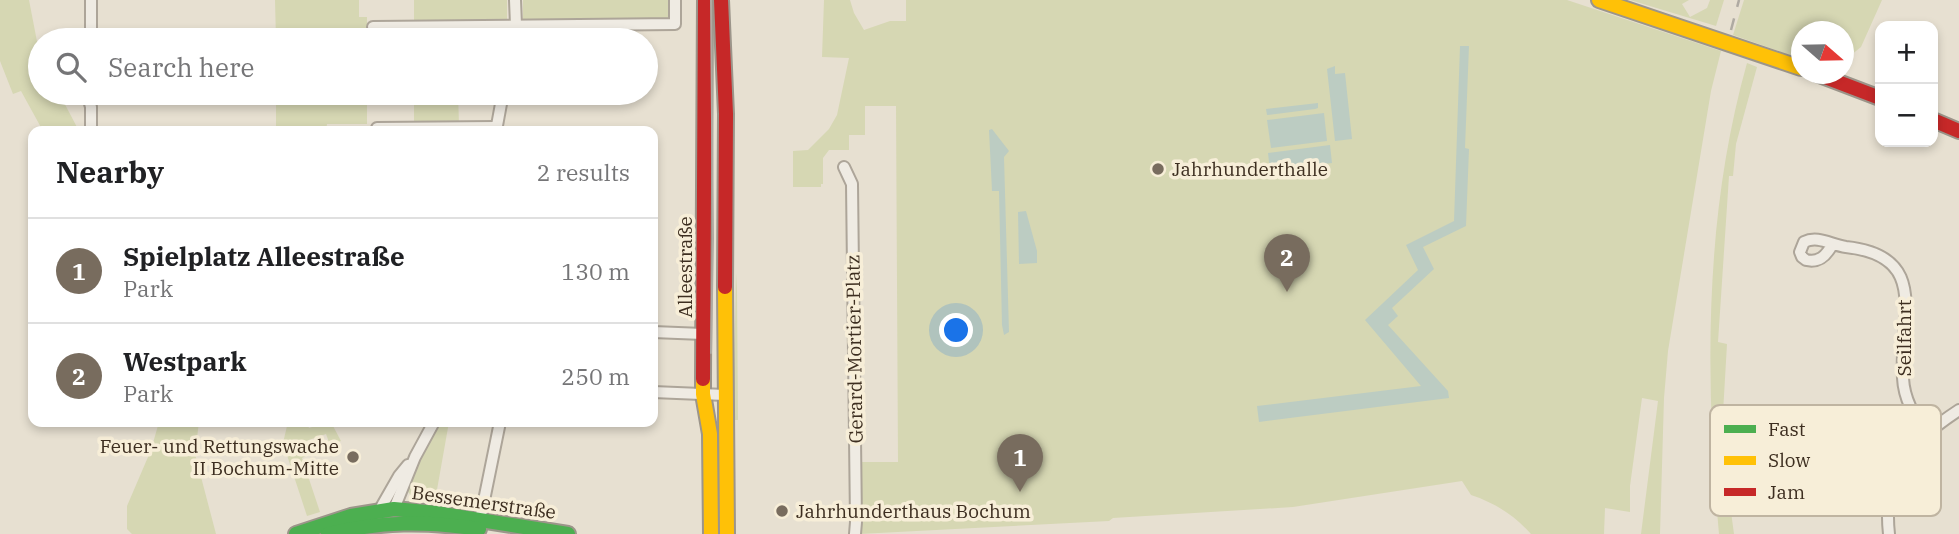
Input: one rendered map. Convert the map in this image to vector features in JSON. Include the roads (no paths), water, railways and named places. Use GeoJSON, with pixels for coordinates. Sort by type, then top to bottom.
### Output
{"type":"FeatureCollection","features":[{"type":"Feature","properties":{"kind":"main road","name":"Alleestraße"},"geometry":{"type":"LineString","coordinates":[[705,0],[703,334],[704,394],[710,435],[711,534]]}},
{"type":"Feature","properties":{"kind":"main road","name":"Alleestraße"},"geometry":{"type":"LineString","coordinates":[[721,0],[726,141],[726,534]]}},
{"type":"Feature","properties":{"kind":"main road"},"geometry":{"type":"LineString","coordinates":[[1599,0],[1791,65]]}},
{"type":"Feature","properties":{"kind":"main road"},"geometry":{"type":"LineString","coordinates":[[1844,84],[1875,95]]}},
{"type":"Feature","properties":{"kind":"main road"},"geometry":{"type":"LineString","coordinates":[[1938,122],[1959,131]]}},
{"type":"Feature","properties":{"kind":"main road","name":"Bessemerstraße"},"geometry":{"type":"LineString","coordinates":[[328,534],[436,513],[472,527],[508,534]]}},
{"type":"Feature","properties":{"kind":"main road","name":"Bessemerstraße"},"geometry":{"type":"LineString","coordinates":[[296,534],[351,516],[381,522]]}},
{"type":"Feature","properties":{"kind":"main road","name":"Bessemerstraße"},"geometry":{"type":"LineString","coordinates":[[472,527],[568,534]]}},
{"type":"Feature","properties":{"kind":"street"},"geometry":{"type":"LineString","coordinates":[[91,0],[91,28]]}},
{"type":"Feature","properties":{"kind":"street"},"geometry":{"type":"LineString","coordinates":[[515,0],[515,28]]}},
{"type":"Feature","properties":{"kind":"street"},"geometry":{"type":"LineString","coordinates":[[373,27],[675,24],[675,0]]}},
{"type":"Feature","properties":{"kind":"street"},"geometry":{"type":"LineString","coordinates":[[90,105],[91,126]]}},
{"type":"Feature","properties":{"kind":"street"},"geometry":{"type":"LineString","coordinates":[[497,126],[501,105]]}},
{"type":"Feature","properties":{"kind":"street","name":"Gerard-Mortier-Platz"},"geometry":{"type":"LineString","coordinates":[[844,167],[852,184],[855,534]]}},
{"type":"Feature","properties":{"kind":"street","name":"Seilfahrt"},"geometry":{"type":"LineString","coordinates":[[1832,246],[1861,249],[1877,254],[1889,260],[1902,277],[1905,296],[1904,389],[1910,405]]}},
{"type":"Feature","properties":{"kind":"street"},"geometry":{"type":"LineString","coordinates":[[658,332],[703,334]]}},
{"type":"Feature","properties":{"kind":"street"},"geometry":{"type":"LineString","coordinates":[[658,392],[725,395]]}},
{"type":"Feature","properties":{"kind":"street"},"geometry":{"type":"LineString","coordinates":[[1941,423],[1959,410]]}},
{"type":"Feature","properties":{"kind":"street"},"geometry":{"type":"LineString","coordinates":[[381,522],[431,427]]}},
{"type":"Feature","properties":{"kind":"street"},"geometry":{"type":"LineString","coordinates":[[472,527],[499,427]]}},
{"type":"Feature","properties":{"kind":"street"},"geometry":{"type":"LineString","coordinates":[[1888,516],[1889,534]]}},
{"type":"Feature","properties":{"kind":"tram line"},"geometry":{"type":"LineString","coordinates":[[711,0],[711,353]]}},
{"type":"Feature","properties":{"kind":"railway"},"geometry":{"type":"LineString","coordinates":[[1731,30],[1739,0]]}},
{"type":"Feature","properties":{"kind":"place","name":"Jahrhunderthalle"},"geometry":{"type":"Point","coordinates":[1158,169]}},
{"type":"Feature","properties":{"kind":"place","name":"Westpark"},"geometry":{"type":"Point","coordinates":[1287,292]}},
{"type":"Feature","properties":{"kind":"place","name":"Feuer- und Rettungswache II Bochum-Mitte"},"geometry":{"type":"Point","coordinates":[353,457]}},
{"type":"Feature","properties":{"kind":"place","name":"Spielplatz Alleestraße"},"geometry":{"type":"Point","coordinates":[1020,492]}},
{"type":"Feature","properties":{"kind":"place","name":"Jahrhunderthaus Bochum"},"geometry":{"type":"Point","coordinates":[782,511]}}]}
